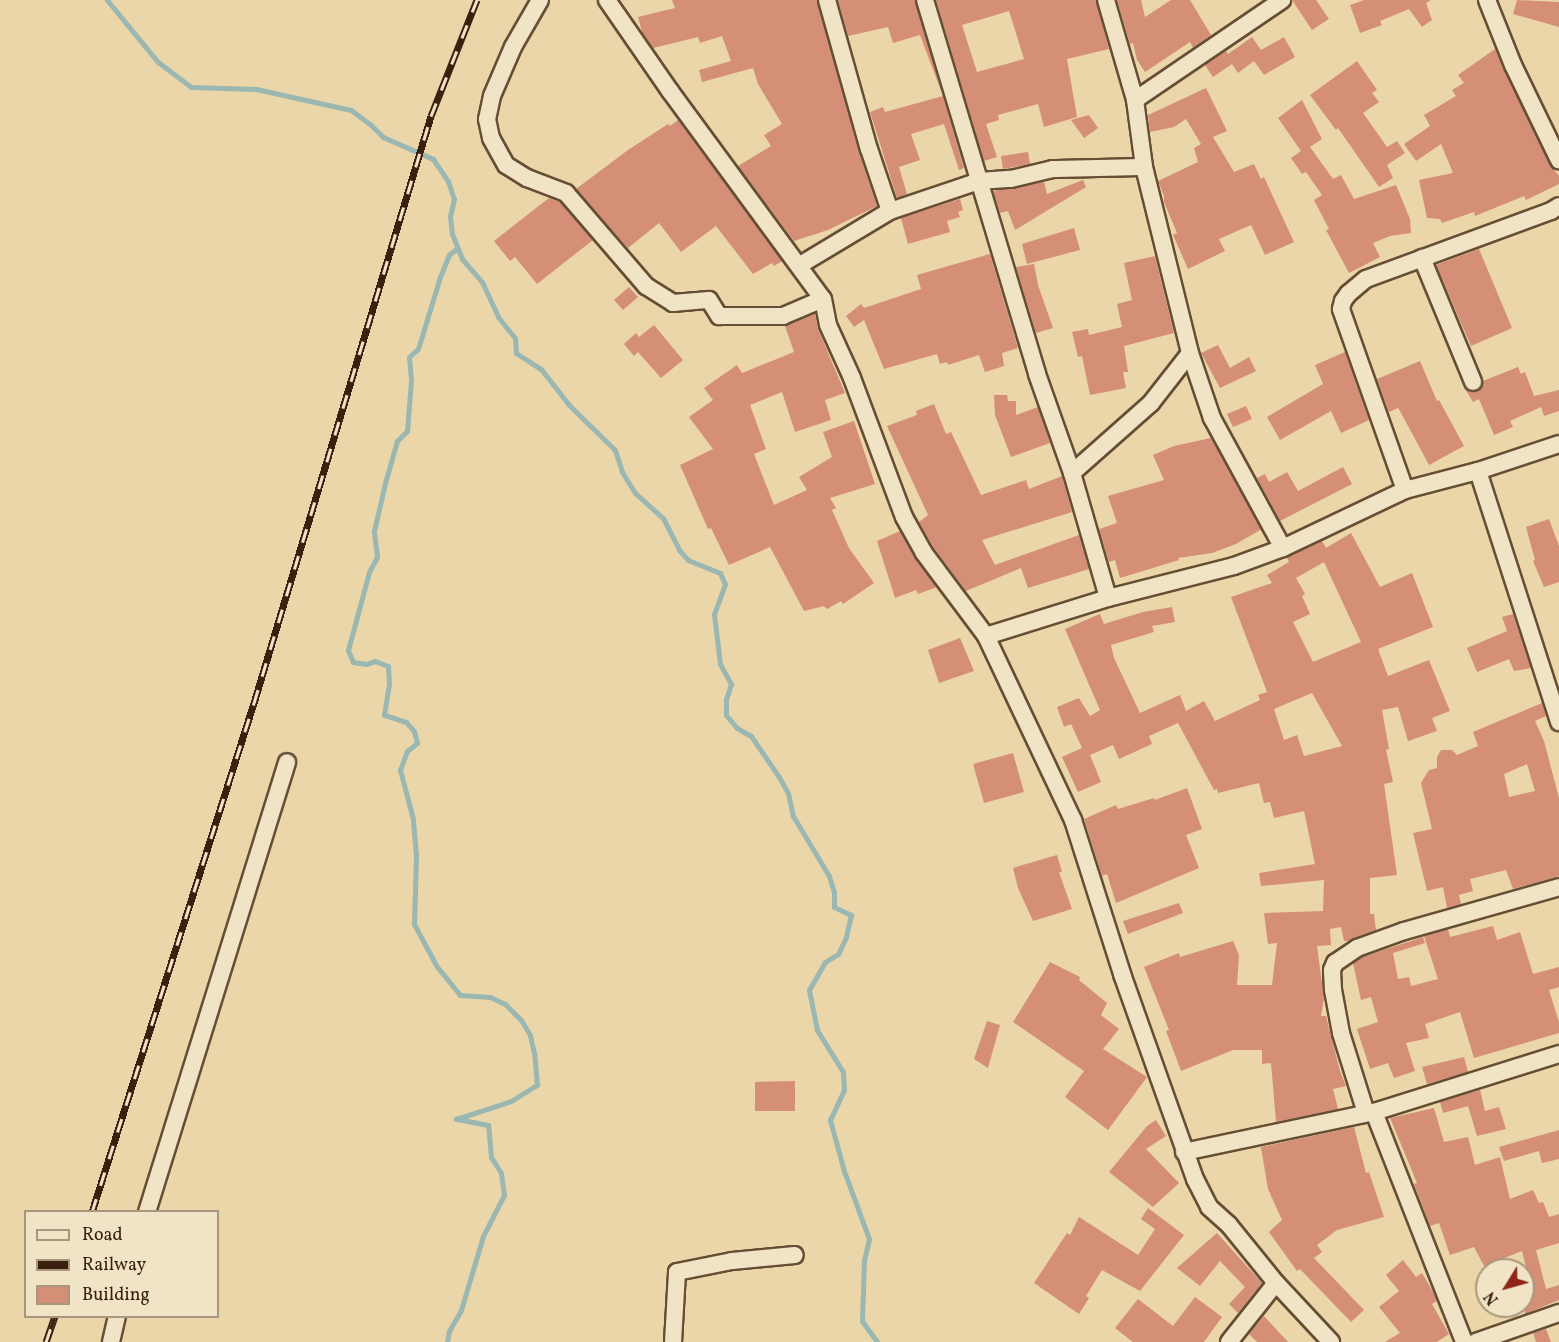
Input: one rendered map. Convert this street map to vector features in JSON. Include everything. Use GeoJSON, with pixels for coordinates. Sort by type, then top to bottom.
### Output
{"type":"FeatureCollection","features":[{"type":"Feature","properties":{"kind":"street"},"geometry":{"type":"LineString","coordinates":[[540,0],[513,47],[492,96],[487,119],[491,138],[506,165],[527,178],[566,193],[646,286],[672,303],[709,300],[719,316],[783,316],[823,298]]}},
{"type":"Feature","properties":{"kind":"street"},"geometry":{"type":"LineString","coordinates":[[607,0],[670,91],[823,298],[828,325],[852,378],[904,517],[924,553],[986,636],[1073,820],[1122,974],[1184,1152],[1209,1207],[1228,1225],[1276,1283],[1331,1342]]}},
{"type":"Feature","properties":{"kind":"street"},"geometry":{"type":"LineString","coordinates":[[827,0],[869,149],[890,211]]}},
{"type":"Feature","properties":{"kind":"street"},"geometry":{"type":"LineString","coordinates":[[925,0],[1037,374],[1072,473],[1108,598]]}},
{"type":"Feature","properties":{"kind":"street"},"geometry":{"type":"LineString","coordinates":[[1106,0],[1135,100],[1144,167],[1190,353],[1212,418],[1283,548]]}},
{"type":"Feature","properties":{"kind":"street"},"geometry":{"type":"LineString","coordinates":[[1135,100],[1282,0]]}},
{"type":"Feature","properties":{"kind":"street"},"geometry":{"type":"LineString","coordinates":[[1487,0],[1514,65],[1559,160]]}},
{"type":"Feature","properties":{"kind":"street"},"geometry":{"type":"LineString","coordinates":[[800,265],[890,211],[979,181],[1011,179],[1053,169],[1144,167]]}},
{"type":"Feature","properties":{"kind":"street"},"geometry":{"type":"LineString","coordinates":[[1405,490],[1341,309],[1347,294],[1361,283],[1559,206]]}},
{"type":"Feature","properties":{"kind":"street"},"geometry":{"type":"LineString","coordinates":[[1422,258],[1473,382]]}},
{"type":"Feature","properties":{"kind":"street"},"geometry":{"type":"LineString","coordinates":[[1072,473],[1152,403],[1190,353]]}},
{"type":"Feature","properties":{"kind":"street"},"geometry":{"type":"LineString","coordinates":[[986,636],[1108,598],[1234,566],[1283,548],[1405,490],[1478,471],[1559,444]]}},
{"type":"Feature","properties":{"kind":"street"},"geometry":{"type":"LineString","coordinates":[[1478,471],[1559,722]]}},
{"type":"Feature","properties":{"kind":"street"},"geometry":{"type":"LineString","coordinates":[[148,1210],[288,762]]}},
{"type":"Feature","properties":{"kind":"street"},"geometry":{"type":"LineString","coordinates":[[1464,1342],[1370,1113],[1341,1033],[1333,990],[1332,970],[1335,963],[1357,948],[1404,931],[1559,887]]}},
{"type":"Feature","properties":{"kind":"street"},"geometry":{"type":"LineString","coordinates":[[1184,1152],[1370,1113],[1559,1054]]}},
{"type":"Feature","properties":{"kind":"street"},"geometry":{"type":"LineString","coordinates":[[673,1342],[677,1272],[732,1261],[795,1256]]}},
{"type":"Feature","properties":{"kind":"street"},"geometry":{"type":"LineString","coordinates":[[1229,1342],[1276,1283]]}},
{"type":"Feature","properties":{"kind":"street"},"geometry":{"type":"LineString","coordinates":[[1476,1342],[1559,1313]]}},
{"type":"Feature","properties":{"kind":"street"},"geometry":{"type":"LineString","coordinates":[[111,1342],[117,1318]]}},
{"type":"Feature","properties":{"kind":"building"},"geometry":{"type":"Polygon","coordinates":[[[672,0],[817,0],[859,152],[877,206],[828,230],[794,241],[738,166],[771,146],[764,135],[782,124],[758,84],[753,68],[702,82],[699,70],[731,61],[722,36],[700,43],[698,37],[653,48],[642,32],[638,17],[675,8],[672,0]]]}},
{"type":"Feature","properties":{"kind":"building"},"geometry":{"type":"Polygon","coordinates":[[[838,0],[915,0],[943,96],[920,35],[893,43],[888,27],[848,36],[838,0]]]}},
{"type":"Feature","properties":{"kind":"building"},"geometry":{"type":"Polygon","coordinates":[[[936,0],[1096,0],[1109,49],[1067,59],[1077,117],[1044,127],[1038,104],[998,115],[999,120],[986,124],[997,157],[984,161],[936,0]],[[1009,11],[962,25],[977,72],[1024,59],[1009,11]]]}},
{"type":"Feature","properties":{"kind":"building"},"geometry":{"type":"Polygon","coordinates":[[[1117,0],[1141,0],[1145,17],[1171,0],[1190,0],[1211,35],[1193,48],[1190,42],[1145,72],[1137,60],[1133,43],[1130,44],[1117,0]]]}},
{"type":"Feature","properties":{"kind":"building"},"geometry":{"type":"Polygon","coordinates":[[[1292,0],[1316,0],[1329,19],[1312,30],[1292,0]]]}},
{"type":"Feature","properties":{"kind":"building"},"geometry":{"type":"Polygon","coordinates":[[[1364,0],[1431,0],[1426,3],[1432,20],[1422,27],[1409,9],[1380,21],[1382,25],[1360,33],[1350,5],[1364,0]]]}},
{"type":"Feature","properties":{"kind":"building"},"geometry":{"type":"Polygon","coordinates":[[[1517,0],[1559,2],[1559,27],[1513,14],[1517,0]]]}},
{"type":"Feature","properties":{"kind":"building"},"geometry":{"type":"Polygon","coordinates":[[[1252,37],[1261,50],[1284,37],[1295,57],[1264,75],[1254,61],[1238,73],[1232,64],[1213,77],[1205,65],[1226,51],[1228,54],[1252,37]]]}},
{"type":"Feature","properties":{"kind":"building"},"geometry":{"type":"Polygon","coordinates":[[[1495,49],[1550,165],[1559,176],[1559,184],[1526,200],[1524,196],[1475,216],[1474,212],[1442,223],[1440,219],[1427,218],[1419,180],[1453,173],[1441,144],[1416,161],[1404,144],[1430,126],[1424,115],[1456,96],[1452,90],[1464,83],[1458,75],[1495,49]]]}},
{"type":"Feature","properties":{"kind":"building"},"geometry":{"type":"Polygon","coordinates":[[[1357,61],[1377,90],[1372,93],[1379,102],[1363,113],[1387,147],[1397,141],[1405,153],[1387,165],[1393,178],[1379,187],[1338,128],[1336,130],[1310,95],[1357,61]]]}},
{"type":"Feature","properties":{"kind":"building"},"geometry":{"type":"Polygon","coordinates":[[[1206,88],[1227,131],[1213,137],[1234,172],[1254,164],[1261,179],[1264,177],[1294,242],[1265,255],[1251,225],[1219,239],[1225,251],[1188,269],[1173,235],[1177,233],[1158,181],[1198,162],[1194,148],[1201,144],[1186,119],[1174,127],[1150,132],[1148,115],[1206,88]]]}},
{"type":"Feature","properties":{"kind":"building"},"geometry":{"type":"Polygon","coordinates":[[[943,96],[964,168],[959,170],[944,124],[911,134],[920,160],[899,167],[907,194],[897,198],[870,112],[883,107],[885,112],[943,96]]]}},
{"type":"Feature","properties":{"kind":"building"},"geometry":{"type":"Polygon","coordinates":[[[1302,100],[1322,139],[1310,147],[1333,179],[1341,175],[1354,199],[1396,185],[1410,219],[1411,233],[1390,236],[1373,243],[1380,257],[1349,273],[1326,230],[1329,229],[1314,200],[1322,195],[1306,172],[1302,174],[1291,158],[1301,151],[1278,118],[1302,100]]]}},
{"type":"Feature","properties":{"kind":"building"},"geometry":{"type":"Polygon","coordinates":[[[1089,115],[1098,128],[1084,138],[1071,120],[1089,115]]]}},
{"type":"Feature","properties":{"kind":"building"},"geometry":{"type":"Polygon","coordinates":[[[678,120],[782,261],[774,266],[772,263],[753,274],[716,226],[681,252],[659,223],[628,248],[576,189],[628,150],[678,120]]]}},
{"type":"Feature","properties":{"kind":"building"},"geometry":{"type":"Polygon","coordinates":[[[1028,152],[1030,164],[1003,169],[1001,156],[1028,152]]]}},
{"type":"Feature","properties":{"kind":"building"},"geometry":{"type":"Polygon","coordinates":[[[1083,180],[1086,187],[1015,230],[1008,211],[1000,213],[993,191],[1044,182],[1047,194],[1083,180]]]}},
{"type":"Feature","properties":{"kind":"building"},"geometry":{"type":"Polygon","coordinates":[[[549,198],[560,202],[593,240],[537,284],[515,257],[510,261],[494,241],[549,198]]]}},
{"type":"Feature","properties":{"kind":"building"},"geometry":{"type":"Polygon","coordinates":[[[960,199],[963,210],[958,212],[960,217],[947,221],[950,232],[908,244],[901,218],[960,199]]]}},
{"type":"Feature","properties":{"kind":"building"},"geometry":{"type":"Polygon","coordinates":[[[1074,228],[1080,250],[1027,264],[1022,244],[1074,228]]]}},
{"type":"Feature","properties":{"kind":"building"},"geometry":{"type":"Polygon","coordinates":[[[1479,249],[1512,328],[1471,346],[1436,265],[1479,249]]]}},
{"type":"Feature","properties":{"kind":"building"},"geometry":{"type":"Polygon","coordinates":[[[990,254],[1018,348],[1002,353],[1004,366],[985,372],[979,355],[948,365],[947,362],[940,364],[937,354],[884,369],[864,320],[854,327],[846,316],[861,304],[864,308],[921,289],[917,275],[990,254]]]}},
{"type":"Feature","properties":{"kind":"building"},"geometry":{"type":"Polygon","coordinates":[[[1155,256],[1174,333],[1124,346],[1128,372],[1123,372],[1126,388],[1090,395],[1082,356],[1078,357],[1072,332],[1088,329],[1089,335],[1122,327],[1117,304],[1132,300],[1124,263],[1155,256]]]}},
{"type":"Feature","properties":{"kind":"building"},"geometry":{"type":"Polygon","coordinates":[[[1034,264],[1038,285],[1053,328],[1036,333],[1016,267],[1034,264]]]}},
{"type":"Feature","properties":{"kind":"building"},"geometry":{"type":"Polygon","coordinates":[[[629,287],[638,297],[623,310],[614,300],[629,287]]]}},
{"type":"Feature","properties":{"kind":"building"},"geometry":{"type":"Polygon","coordinates":[[[815,314],[818,329],[845,393],[825,400],[831,420],[795,432],[782,392],[750,405],[766,449],[754,454],[774,505],[807,490],[799,477],[832,457],[823,432],[854,421],[875,484],[830,498],[836,508],[832,510],[849,548],[874,583],[843,604],[841,601],[827,609],[824,606],[804,611],[770,547],[729,565],[711,528],[708,529],[680,465],[713,449],[689,417],[713,400],[704,388],[737,365],[742,373],[794,352],[785,326],[815,314]]]}},
{"type":"Feature","properties":{"kind":"building"},"geometry":{"type":"Polygon","coordinates":[[[654,325],[683,360],[661,378],[638,352],[634,356],[624,344],[636,333],[639,337],[654,325]]]}},
{"type":"Feature","properties":{"kind":"building"},"geometry":{"type":"Polygon","coordinates":[[[1218,345],[1230,368],[1249,357],[1256,371],[1220,388],[1201,353],[1218,345]]]}},
{"type":"Feature","properties":{"kind":"building"},"geometry":{"type":"Polygon","coordinates":[[[1345,352],[1369,420],[1341,433],[1331,411],[1280,440],[1267,417],[1323,384],[1315,365],[1345,352]]]}},
{"type":"Feature","properties":{"kind":"building"},"geometry":{"type":"Polygon","coordinates":[[[1420,361],[1437,401],[1439,400],[1464,446],[1429,465],[1398,408],[1389,412],[1377,379],[1420,361]]]}},
{"type":"Feature","properties":{"kind":"building"},"geometry":{"type":"Polygon","coordinates":[[[1518,367],[1521,374],[1525,372],[1534,396],[1559,390],[1559,411],[1544,416],[1541,407],[1510,421],[1513,427],[1494,435],[1479,399],[1473,402],[1466,390],[1478,391],[1483,381],[1518,367]]]}},
{"type":"Feature","properties":{"kind":"building"},"geometry":{"type":"Polygon","coordinates":[[[994,395],[1007,395],[1008,401],[1016,401],[1016,415],[1038,407],[1050,443],[1011,457],[995,415],[994,395]]]}},
{"type":"Feature","properties":{"kind":"building"},"geometry":{"type":"Polygon","coordinates":[[[934,404],[946,434],[951,432],[981,495],[1026,480],[1029,489],[1062,476],[1072,512],[982,540],[995,565],[1079,535],[1089,569],[1028,588],[1021,568],[966,591],[933,547],[919,522],[928,515],[887,426],[917,415],[916,411],[934,404]]]}},
{"type":"Feature","properties":{"kind":"building"},"geometry":{"type":"Polygon","coordinates":[[[1246,406],[1252,419],[1233,427],[1227,414],[1246,406]]]}},
{"type":"Feature","properties":{"kind":"building"},"geometry":{"type":"Polygon","coordinates":[[[1211,438],[1262,531],[1212,553],[1178,558],[1179,560],[1120,578],[1115,560],[1109,562],[1099,529],[1117,523],[1108,496],[1164,480],[1153,455],[1174,446],[1211,438]]]}},
{"type":"Feature","properties":{"kind":"building"},"geometry":{"type":"Polygon","coordinates":[[[1343,467],[1352,484],[1280,521],[1257,478],[1265,474],[1269,482],[1287,472],[1298,491],[1343,467]]]}},
{"type":"Feature","properties":{"kind":"building"},"geometry":{"type":"Polygon","coordinates":[[[1549,519],[1559,546],[1559,582],[1544,587],[1533,561],[1535,560],[1526,527],[1549,519]]]}},
{"type":"Feature","properties":{"kind":"building"},"geometry":{"type":"Polygon","coordinates":[[[900,531],[915,559],[937,587],[918,594],[916,590],[895,598],[877,541],[900,531]]]}},
{"type":"Feature","properties":{"kind":"building"},"geometry":{"type":"Polygon","coordinates":[[[1351,533],[1380,587],[1412,573],[1433,627],[1378,649],[1388,676],[1429,660],[1450,711],[1432,718],[1437,731],[1408,741],[1398,707],[1382,710],[1389,749],[1386,750],[1393,782],[1384,784],[1397,875],[1370,878],[1370,914],[1374,914],[1376,930],[1344,941],[1341,927],[1330,929],[1331,945],[1317,946],[1324,998],[1321,1016],[1326,1016],[1346,1086],[1333,1089],[1338,1109],[1276,1122],[1271,1063],[1262,1064],[1262,1050],[1233,1050],[1181,1071],[1166,1031],[1169,1030],[1144,967],[1179,953],[1180,957],[1233,941],[1239,955],[1237,985],[1272,985],[1277,943],[1268,944],[1264,913],[1323,911],[1324,880],[1261,886],[1259,873],[1315,864],[1304,811],[1274,818],[1270,802],[1264,803],[1259,783],[1218,793],[1217,789],[1214,790],[1178,723],[1149,736],[1152,744],[1119,759],[1113,745],[1090,755],[1101,782],[1078,792],[1062,757],[1082,748],[1071,724],[1064,727],[1057,707],[1079,698],[1090,716],[1100,710],[1065,629],[1100,614],[1104,624],[1143,612],[1172,607],[1175,622],[1152,626],[1154,632],[1111,645],[1114,658],[1140,713],[1180,695],[1186,711],[1204,701],[1215,721],[1260,700],[1258,695],[1267,692],[1231,597],[1272,583],[1267,575],[1289,562],[1287,558],[1290,556],[1322,541],[1326,548],[1351,533]],[[1324,562],[1296,578],[1305,594],[1302,596],[1310,614],[1293,622],[1313,662],[1361,642],[1324,562]],[[1312,693],[1274,709],[1284,740],[1297,735],[1304,756],[1342,746],[1312,693]]]}},
{"type":"Feature","properties":{"kind":"building"},"geometry":{"type":"Polygon","coordinates":[[[1513,614],[1531,668],[1514,671],[1509,659],[1477,672],[1467,648],[1507,631],[1502,617],[1513,614]]]}},
{"type":"Feature","properties":{"kind":"building"},"geometry":{"type":"Polygon","coordinates":[[[960,638],[974,671],[939,683],[928,650],[960,638]]]}},
{"type":"Feature","properties":{"kind":"building"},"geometry":{"type":"Polygon","coordinates":[[[1542,703],[1546,716],[1535,721],[1544,741],[1559,798],[1559,876],[1513,889],[1506,870],[1470,879],[1473,891],[1459,895],[1461,904],[1447,908],[1443,887],[1427,891],[1413,833],[1432,829],[1421,783],[1429,770],[1437,768],[1437,757],[1441,750],[1452,750],[1457,755],[1478,746],[1473,732],[1542,703]],[[1527,764],[1504,774],[1509,797],[1535,791],[1527,764]]]}},
{"type":"Feature","properties":{"kind":"building"},"geometry":{"type":"Polygon","coordinates":[[[1013,753],[1024,792],[984,803],[973,764],[1013,753]]]}},
{"type":"Feature","properties":{"kind":"building"},"geometry":{"type":"Polygon","coordinates":[[[1187,788],[1202,829],[1186,835],[1199,868],[1116,903],[1107,874],[1102,876],[1084,819],[1116,805],[1118,809],[1154,798],[1155,800],[1187,788]]]}},
{"type":"Feature","properties":{"kind":"building"},"geometry":{"type":"Polygon","coordinates":[[[1057,855],[1062,872],[1059,872],[1072,909],[1033,921],[1018,888],[1013,868],[1057,855]]]}},
{"type":"Feature","properties":{"kind":"building"},"geometry":{"type":"Polygon","coordinates":[[[1179,903],[1183,913],[1128,934],[1123,921],[1179,903]]]}},
{"type":"Feature","properties":{"kind":"building"},"geometry":{"type":"Polygon","coordinates":[[[1493,926],[1497,940],[1520,932],[1533,974],[1559,967],[1559,987],[1549,990],[1559,1022],[1559,1033],[1474,1058],[1460,1012],[1425,1024],[1429,1038],[1406,1043],[1415,1071],[1394,1078],[1388,1063],[1370,1069],[1357,1029],[1378,1022],[1371,997],[1361,1000],[1353,963],[1362,957],[1423,937],[1425,943],[1393,953],[1398,979],[1409,977],[1411,986],[1438,979],[1424,936],[1448,929],[1450,937],[1493,926]]]}},
{"type":"Feature","properties":{"kind":"building"},"geometry":{"type":"Polygon","coordinates":[[[1050,962],[1080,977],[1079,980],[1107,1003],[1101,1015],[1119,1029],[1103,1049],[1147,1077],[1108,1130],[1065,1097],[1084,1071],[1013,1022],[1050,962]]]}},
{"type":"Feature","properties":{"kind":"building"},"geometry":{"type":"Polygon","coordinates":[[[987,1021],[1000,1025],[988,1068],[974,1059],[987,1021]]]}},
{"type":"Feature","properties":{"kind":"building"},"geometry":{"type":"Polygon","coordinates":[[[1464,1057],[1468,1072],[1427,1084],[1422,1067],[1464,1057]]]}},
{"type":"Feature","properties":{"kind":"building"},"geometry":{"type":"Polygon","coordinates":[[[795,1081],[795,1111],[755,1111],[755,1082],[795,1081]]]}},
{"type":"Feature","properties":{"kind":"building"},"geometry":{"type":"Polygon","coordinates":[[[1480,1090],[1485,1111],[1499,1107],[1506,1129],[1477,1136],[1468,1106],[1443,1113],[1440,1102],[1480,1090]]]}},
{"type":"Feature","properties":{"kind":"building"},"geometry":{"type":"Polygon","coordinates":[[[1434,1108],[1444,1142],[1468,1137],[1475,1165],[1500,1157],[1510,1199],[1533,1190],[1539,1203],[1543,1202],[1549,1217],[1559,1214],[1559,1243],[1536,1250],[1546,1289],[1559,1285],[1559,1300],[1535,1310],[1535,1258],[1524,1258],[1522,1251],[1504,1258],[1480,1258],[1474,1247],[1450,1255],[1439,1223],[1430,1226],[1414,1184],[1417,1183],[1390,1118],[1434,1108]]]}},
{"type":"Feature","properties":{"kind":"building"},"geometry":{"type":"Polygon","coordinates":[[[1156,1120],[1166,1136],[1146,1149],[1179,1183],[1153,1207],[1109,1172],[1147,1126],[1156,1120]]]}},
{"type":"Feature","properties":{"kind":"building"},"geometry":{"type":"Polygon","coordinates":[[[1354,1127],[1366,1173],[1369,1172],[1384,1217],[1337,1230],[1317,1245],[1322,1252],[1314,1258],[1364,1310],[1351,1322],[1300,1269],[1297,1271],[1269,1232],[1282,1220],[1268,1189],[1261,1147],[1354,1127]]]}},
{"type":"Feature","properties":{"kind":"building"},"geometry":{"type":"Polygon","coordinates":[[[1559,1130],[1559,1159],[1542,1163],[1539,1151],[1504,1161],[1499,1147],[1559,1130]]]}},
{"type":"Feature","properties":{"kind":"building"},"geometry":{"type":"Polygon","coordinates":[[[1148,1208],[1184,1235],[1140,1291],[1102,1270],[1086,1296],[1089,1298],[1079,1314],[1034,1283],[1067,1233],[1070,1235],[1079,1217],[1138,1255],[1155,1229],[1141,1219],[1148,1208]]]}},
{"type":"Feature","properties":{"kind":"building"},"geometry":{"type":"Polygon","coordinates":[[[1217,1233],[1262,1283],[1238,1313],[1229,1304],[1245,1287],[1220,1261],[1200,1286],[1177,1268],[1217,1233]]]}},
{"type":"Feature","properties":{"kind":"building"},"geometry":{"type":"Polygon","coordinates":[[[1403,1260],[1416,1277],[1422,1273],[1437,1301],[1432,1304],[1449,1334],[1437,1342],[1385,1342],[1400,1333],[1379,1307],[1399,1291],[1386,1275],[1403,1260]]]}},
{"type":"Feature","properties":{"kind":"building"},"geometry":{"type":"Polygon","coordinates":[[[1195,1297],[1222,1317],[1204,1342],[1133,1342],[1115,1328],[1138,1299],[1173,1326],[1195,1297]]]}},
{"type":"Feature","properties":{"kind":"building"},"geometry":{"type":"Polygon","coordinates":[[[1264,1316],[1288,1342],[1257,1342],[1249,1334],[1264,1316]]]}},
{"type":"Feature","properties":{"kind":"building"},"geometry":{"type":"Polygon","coordinates":[[[1546,1329],[1551,1342],[1536,1342],[1533,1333],[1546,1329]]]}},
{"type":"Feature","properties":{"kind":"waterway"},"geometry":{"type":"LineString","coordinates":[[107,0],[158,62],[191,87],[256,89],[351,110],[383,137],[433,159],[448,181],[454,199],[450,216],[452,234],[462,259],[482,282],[498,317],[515,338],[516,353],[541,369],[569,405],[615,450],[622,472],[635,493],[663,518],[679,550],[688,560],[720,573],[725,584],[714,614],[720,664],[731,684],[726,699],[726,715],[737,728],[751,736],[779,777],[788,793],[793,816],[829,876],[834,892],[834,907],[851,915],[846,937],[838,954],[825,962],[809,990],[817,1030],[843,1072],[844,1090],[830,1120],[844,1171],[869,1239],[864,1260],[862,1321],[877,1342]]}},
{"type":"Feature","properties":{"kind":"waterway"},"geometry":{"type":"LineString","coordinates":[[447,1342],[449,1331],[461,1310],[483,1236],[504,1195],[501,1173],[491,1157],[488,1125],[456,1119],[511,1101],[537,1085],[534,1053],[530,1035],[521,1020],[505,1004],[490,997],[460,995],[436,965],[414,924],[416,855],[413,819],[400,770],[407,751],[417,743],[414,731],[406,722],[384,715],[389,685],[388,666],[375,661],[366,664],[353,662],[348,650],[369,572],[377,557],[374,531],[385,483],[397,441],[407,431],[411,380],[409,357],[418,349],[440,277],[449,255],[457,248]]}},
{"type":"Feature","properties":{"kind":"railway"},"geometry":{"type":"LineString","coordinates":[[93,1210],[254,703],[431,116],[477,0]]}},
{"type":"Feature","properties":{"kind":"railway"},"geometry":{"type":"LineString","coordinates":[[46,1342],[54,1318]]}}]}
